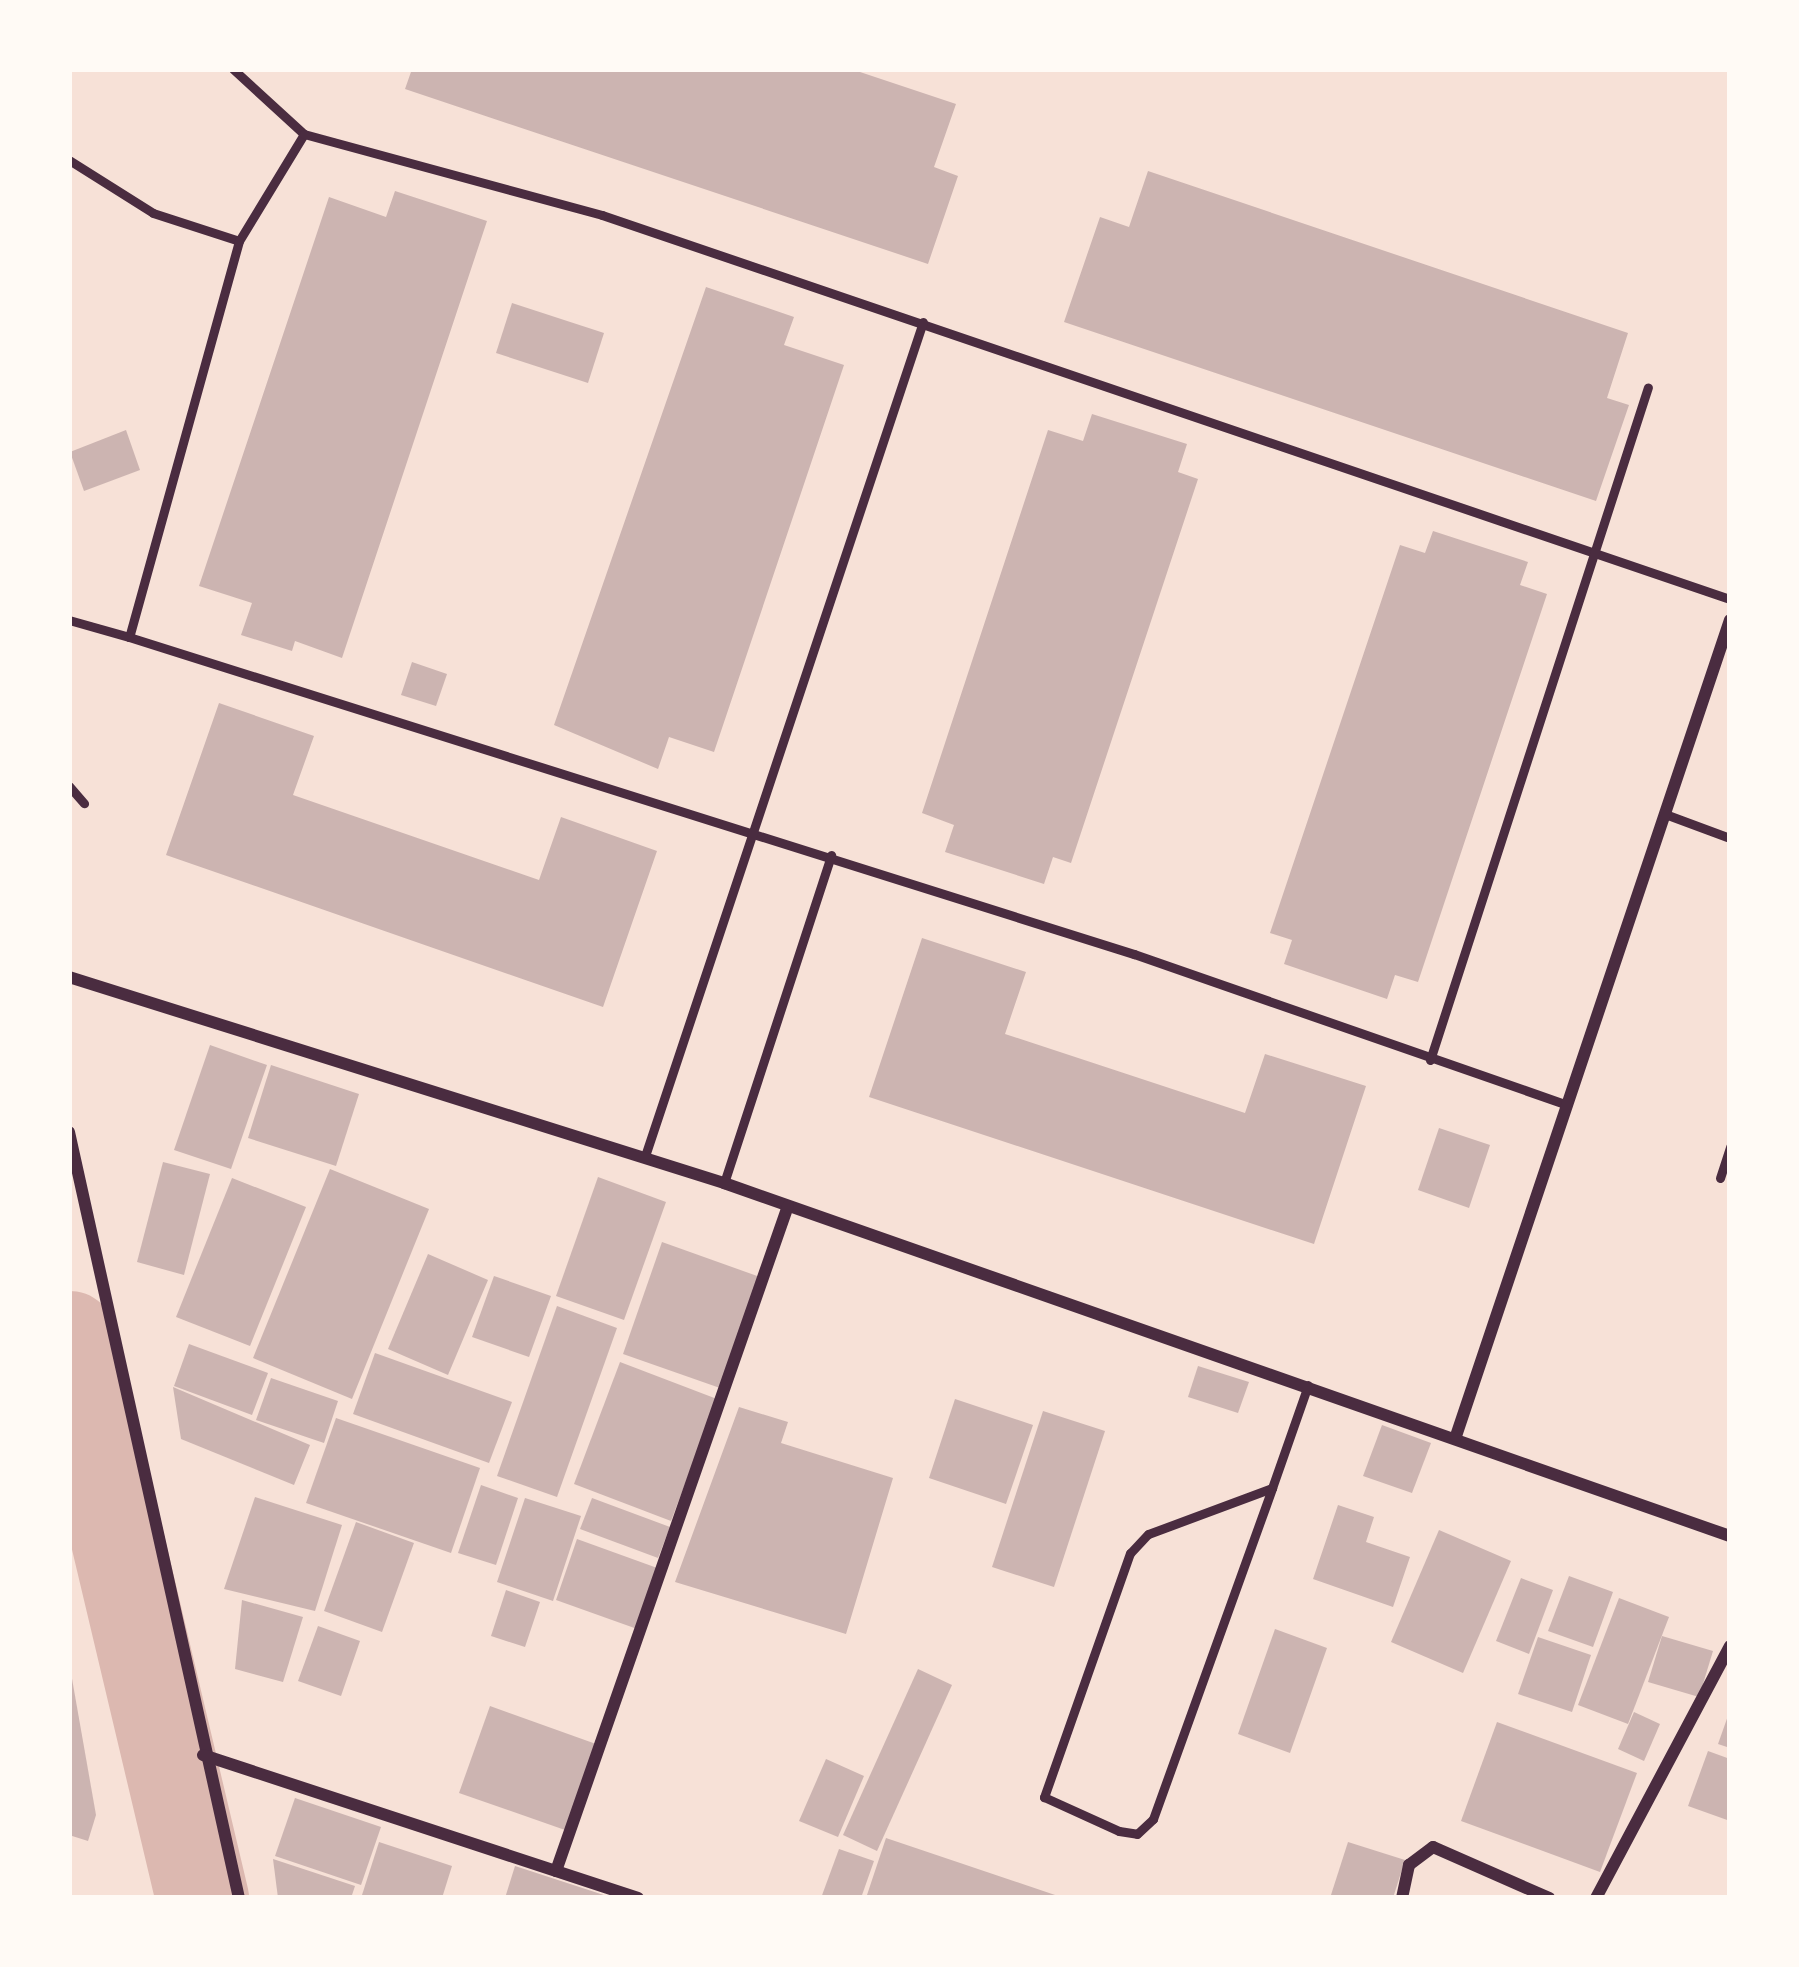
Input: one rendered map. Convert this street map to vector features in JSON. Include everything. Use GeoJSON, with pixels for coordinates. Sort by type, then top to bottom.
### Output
{"type":"FeatureCollection","features":[{"type":"Feature","properties":{"kind":"street"},"geometry":{"type":"LineString","coordinates":[[1456,1436],[1730,620]]}},
{"type":"Feature","properties":{"kind":"street"},"geometry":{"type":"LineString","coordinates":[[69,977],[645,1156],[1456,1436],[1730,1536]]}},
{"type":"Feature","properties":{"kind":"street"},"geometry":{"type":"LineString","coordinates":[[69,1132],[203,1755],[239,1898]]}},
{"type":"Feature","properties":{"kind":"street"},"geometry":{"type":"LineString","coordinates":[[556,1871],[788,1206]]}},
{"type":"Feature","properties":{"kind":"street"},"geometry":{"type":"LineString","coordinates":[[1595,1898],[1730,1646]]}},
{"type":"Feature","properties":{"kind":"street"},"geometry":{"type":"LineString","coordinates":[[203,1755],[638,1898]]}},
{"type":"Feature","properties":{"kind":"street"},"geometry":{"type":"LineString","coordinates":[[1402,1898],[1409,1865],[1433,1847],[1549,1898]]}},
{"type":"Feature","properties":{"kind":"lane"},"geometry":{"type":"LineString","coordinates":[[233,69],[304,134],[602,214],[1730,599]]}},
{"type":"Feature","properties":{"kind":"lane"},"geometry":{"type":"LineString","coordinates":[[130,637],[239,242],[304,134]]}},
{"type":"Feature","properties":{"kind":"lane"},"geometry":{"type":"LineString","coordinates":[[69,160],[153,213],[239,242]]}},
{"type":"Feature","properties":{"kind":"lane"},"geometry":{"type":"LineString","coordinates":[[645,1156],[758,832],[923,322]]}},
{"type":"Feature","properties":{"kind":"lane"},"geometry":{"type":"LineString","coordinates":[[1430,1060],[1648,387]]}},
{"type":"Feature","properties":{"kind":"lane"},"geometry":{"type":"LineString","coordinates":[[69,620],[831,855],[1568,1105]]}},
{"type":"Feature","properties":{"kind":"lane"},"geometry":{"type":"LineString","coordinates":[[69,786],[83,803]]}},
{"type":"Feature","properties":{"kind":"lane"},"geometry":{"type":"LineString","coordinates":[[1665,814],[1730,838]]}},
{"type":"Feature","properties":{"kind":"lane"},"geometry":{"type":"LineString","coordinates":[[724,1183],[831,855]]}},
{"type":"Feature","properties":{"kind":"lane"},"geometry":{"type":"LineString","coordinates":[[1720,1178],[1730,1147]]}},
{"type":"Feature","properties":{"kind":"lane"},"geometry":{"type":"LineString","coordinates":[[1272,1488],[1148,1534],[1130,1553],[1044,1797],[1119,1832],[1137,1834],[1153,1819],[1272,1488],[1307,1385]]}},
{"type":"Feature","properties":{"kind":"building"},"geometry":{"type":"Polygon","coordinates":[[[412,69],[851,69],[956,104],[934,167],[958,176],[928,264],[405,89],[412,69]]]}},
{"type":"Feature","properties":{"kind":"building"},"geometry":{"type":"Polygon","coordinates":[[[1148,171],[1628,333],[1607,398],[1629,405],[1596,501],[1064,322],[1100,217],[1129,227],[1148,171]]]}},
{"type":"Feature","properties":{"kind":"building"},"geometry":{"type":"Polygon","coordinates":[[[395,191],[487,221],[342,658],[295,641],[292,651],[241,635],[252,603],[199,586],[329,197],[386,217],[395,191]]]}},
{"type":"Feature","properties":{"kind":"building"},"geometry":{"type":"Polygon","coordinates":[[[706,287],[794,317],[784,345],[844,365],[714,752],[669,737],[658,769],[554,725],[706,287]]]}},
{"type":"Feature","properties":{"kind":"building"},"geometry":{"type":"Polygon","coordinates":[[[512,303],[604,333],[588,383],[496,353],[512,303]]]}},
{"type":"Feature","properties":{"kind":"building"},"geometry":{"type":"Polygon","coordinates":[[[1092,414],[1187,444],[1178,472],[1198,479],[1071,863],[1053,857],[1044,884],[945,852],[954,825],[922,813],[1048,430],[1083,441],[1092,414]]]}},
{"type":"Feature","properties":{"kind":"building"},"geometry":{"type":"Polygon","coordinates":[[[126,430],[140,470],[84,491],[70,452],[126,430]]]}},
{"type":"Feature","properties":{"kind":"building"},"geometry":{"type":"Polygon","coordinates":[[[1433,531],[1528,562],[1520,585],[1547,594],[1418,982],[1395,975],[1387,999],[1284,964],[1292,940],[1270,933],[1400,545],[1425,553],[1433,531]]]}},
{"type":"Feature","properties":{"kind":"building"},"geometry":{"type":"Polygon","coordinates":[[[412,662],[447,674],[436,706],[401,695],[412,662]]]}},
{"type":"Feature","properties":{"kind":"building"},"geometry":{"type":"Polygon","coordinates":[[[219,703],[314,736],[293,795],[539,880],[561,817],[657,851],[603,1007],[166,855],[219,703]]]}},
{"type":"Feature","properties":{"kind":"building"},"geometry":{"type":"Polygon","coordinates":[[[922,938],[1026,972],[1005,1034],[1245,1113],[1265,1054],[1366,1086],[1314,1244],[869,1097],[922,938]]]}},
{"type":"Feature","properties":{"kind":"building"},"geometry":{"type":"Polygon","coordinates":[[[210,1045],[267,1065],[231,1169],[174,1150],[210,1045]]]}},
{"type":"Feature","properties":{"kind":"building"},"geometry":{"type":"Polygon","coordinates":[[[271,1065],[359,1094],[336,1166],[248,1138],[271,1065]]]}},
{"type":"Feature","properties":{"kind":"building"},"geometry":{"type":"Polygon","coordinates":[[[1439,1128],[1490,1145],[1469,1208],[1418,1190],[1439,1128]]]}},
{"type":"Feature","properties":{"kind":"building"},"geometry":{"type":"Polygon","coordinates":[[[163,1162],[210,1174],[184,1275],[137,1262],[163,1162]]]}},
{"type":"Feature","properties":{"kind":"building"},"geometry":{"type":"Polygon","coordinates":[[[330,1169],[429,1209],[352,1399],[253,1358],[330,1169]]]}},
{"type":"Feature","properties":{"kind":"building"},"geometry":{"type":"Polygon","coordinates":[[[598,1177],[666,1202],[624,1320],[556,1296],[598,1177]]]}},
{"type":"Feature","properties":{"kind":"building"},"geometry":{"type":"Polygon","coordinates":[[[232,1178],[306,1207],[250,1346],[176,1317],[232,1178]]]}},
{"type":"Feature","properties":{"kind":"building"},"geometry":{"type":"Polygon","coordinates":[[[662,1242],[760,1277],[720,1388],[623,1354],[662,1242]]]}},
{"type":"Feature","properties":{"kind":"building"},"geometry":{"type":"Polygon","coordinates":[[[428,1254],[488,1280],[448,1375],[388,1349],[428,1254]]]}},
{"type":"Feature","properties":{"kind":"building"},"geometry":{"type":"Polygon","coordinates":[[[494,1276],[551,1296],[529,1357],[472,1337],[494,1276]]]}},
{"type":"Feature","properties":{"kind":"building"},"geometry":{"type":"Polygon","coordinates":[[[557,1306],[617,1328],[557,1497],[497,1476],[557,1306]]]}},
{"type":"Feature","properties":{"kind":"building"},"geometry":{"type":"Polygon","coordinates":[[[189,1344],[268,1373],[252,1415],[174,1386],[189,1344]]]}},
{"type":"Feature","properties":{"kind":"building"},"geometry":{"type":"Polygon","coordinates":[[[375,1353],[512,1402],[489,1463],[353,1414],[375,1353]]]}},
{"type":"Feature","properties":{"kind":"building"},"geometry":{"type":"Polygon","coordinates":[[[620,1362],[717,1399],[671,1521],[574,1484],[620,1362]]]}},
{"type":"Feature","properties":{"kind":"building"},"geometry":{"type":"Polygon","coordinates":[[[1198,1366],[1249,1382],[1238,1413],[1188,1397],[1198,1366]]]}},
{"type":"Feature","properties":{"kind":"building"},"geometry":{"type":"Polygon","coordinates":[[[271,1378],[338,1401],[324,1443],[256,1420],[271,1378]]]}},
{"type":"Feature","properties":{"kind":"building"},"geometry":{"type":"Polygon","coordinates":[[[173,1387],[310,1445],[294,1485],[181,1439],[173,1387]]]}},
{"type":"Feature","properties":{"kind":"building"},"geometry":{"type":"Polygon","coordinates":[[[955,1399],[1033,1425],[1006,1504],[929,1478],[955,1399]]]}},
{"type":"Feature","properties":{"kind":"building"},"geometry":{"type":"Polygon","coordinates":[[[739,1407],[788,1422],[781,1443],[893,1478],[846,1634],[675,1582],[739,1407]]]}},
{"type":"Feature","properties":{"kind":"building"},"geometry":{"type":"Polygon","coordinates":[[[1043,1411],[1105,1431],[1054,1587],[992,1567],[1043,1411]]]}},
{"type":"Feature","properties":{"kind":"building"},"geometry":{"type":"Polygon","coordinates":[[[336,1418],[480,1468],[451,1553],[306,1503],[336,1418]]]}},
{"type":"Feature","properties":{"kind":"building"},"geometry":{"type":"Polygon","coordinates":[[[1382,1425],[1431,1443],[1412,1493],[1363,1476],[1382,1425]]]}},
{"type":"Feature","properties":{"kind":"building"},"geometry":{"type":"Polygon","coordinates":[[[481,1485],[518,1498],[496,1565],[458,1553],[481,1485]]]}},
{"type":"Feature","properties":{"kind":"building"},"geometry":{"type":"Polygon","coordinates":[[[255,1497],[342,1525],[315,1611],[224,1589],[255,1497]]]}},
{"type":"Feature","properties":{"kind":"building"},"geometry":{"type":"Polygon","coordinates":[[[525,1498],[581,1516],[553,1601],[497,1582],[525,1498]]]}},
{"type":"Feature","properties":{"kind":"building"},"geometry":{"type":"Polygon","coordinates":[[[592,1498],[670,1527],[658,1558],[580,1529],[592,1498]]]}},
{"type":"Feature","properties":{"kind":"building"},"geometry":{"type":"Polygon","coordinates":[[[1338,1505],[1374,1517],[1366,1542],[1410,1557],[1393,1607],[1313,1579],[1338,1505]]]}},
{"type":"Feature","properties":{"kind":"building"},"geometry":{"type":"Polygon","coordinates":[[[356,1522],[414,1543],[382,1632],[324,1611],[356,1522]]]}},
{"type":"Feature","properties":{"kind":"building"},"geometry":{"type":"Polygon","coordinates":[[[1439,1530],[1511,1561],[1463,1673],[1391,1642],[1439,1530]]]}},
{"type":"Feature","properties":{"kind":"building"},"geometry":{"type":"Polygon","coordinates":[[[577,1539],[660,1569],[640,1630],[556,1600],[577,1539]]]}},
{"type":"Feature","properties":{"kind":"building"},"geometry":{"type":"Polygon","coordinates":[[[1569,1576],[1613,1592],[1593,1647],[1548,1631],[1569,1576]]]}},
{"type":"Feature","properties":{"kind":"building"},"geometry":{"type":"Polygon","coordinates":[[[1521,1578],[1553,1590],[1529,1654],[1496,1641],[1521,1578]]]}},
{"type":"Feature","properties":{"kind":"building"},"geometry":{"type":"Polygon","coordinates":[[[506,1590],[540,1602],[525,1647],[491,1636],[506,1590]]]}},
{"type":"Feature","properties":{"kind":"building"},"geometry":{"type":"Polygon","coordinates":[[[1619,1598],[1669,1617],[1628,1724],[1578,1705],[1619,1598]]]}},
{"type":"Feature","properties":{"kind":"building"},"geometry":{"type":"Polygon","coordinates":[[[242,1600],[303,1617],[283,1682],[235,1669],[242,1600]]]}},
{"type":"Feature","properties":{"kind":"building"},"geometry":{"type":"Polygon","coordinates":[[[318,1626],[360,1641],[341,1696],[298,1681],[318,1626]]]}},
{"type":"Feature","properties":{"kind":"building"},"geometry":{"type":"Polygon","coordinates":[[[1275,1629],[1327,1648],[1290,1753],[1238,1734],[1275,1629]]]}},
{"type":"Feature","properties":{"kind":"building"},"geometry":{"type":"Polygon","coordinates":[[[1662,1636],[1713,1651],[1699,1697],[1648,1682],[1662,1636]]]}},
{"type":"Feature","properties":{"kind":"building"},"geometry":{"type":"Polygon","coordinates":[[[1538,1637],[1591,1655],[1572,1712],[1518,1694],[1538,1637]]]}},
{"type":"Feature","properties":{"kind":"building"},"geometry":{"type":"Polygon","coordinates":[[[918,1669],[952,1685],[877,1851],[843,1835],[918,1669]]]}},
{"type":"Feature","properties":{"kind":"building"},"geometry":{"type":"Polygon","coordinates":[[[71,1673],[96,1815],[88,1841],[69,1835],[71,1673]]]}},
{"type":"Feature","properties":{"kind":"building"},"geometry":{"type":"Polygon","coordinates":[[[490,1706],[596,1744],[565,1830],[459,1793],[490,1706]]]}},
{"type":"Feature","properties":{"kind":"building"},"geometry":{"type":"Polygon","coordinates":[[[1634,1712],[1660,1724],[1644,1761],[1618,1749],[1634,1712]]]}},
{"type":"Feature","properties":{"kind":"building"},"geometry":{"type":"Polygon","coordinates":[[[1730,1713],[1730,1748],[1718,1744],[1730,1713]]]}},
{"type":"Feature","properties":{"kind":"building"},"geometry":{"type":"Polygon","coordinates":[[[1497,1722],[1637,1773],[1600,1872],[1461,1821],[1497,1722]]]}},
{"type":"Feature","properties":{"kind":"building"},"geometry":{"type":"Polygon","coordinates":[[[1708,1751],[1730,1759],[1730,1821],[1688,1806],[1708,1751]]]}},
{"type":"Feature","properties":{"kind":"building"},"geometry":{"type":"Polygon","coordinates":[[[826,1759],[864,1776],[838,1837],[799,1821],[826,1759]]]}},
{"type":"Feature","properties":{"kind":"building"},"geometry":{"type":"Polygon","coordinates":[[[295,1798],[381,1827],[361,1885],[275,1856],[295,1798]]]}},
{"type":"Feature","properties":{"kind":"building"},"geometry":{"type":"Polygon","coordinates":[[[886,1838],[1061,1897],[1061,1898],[866,1898],[886,1838]]]}},
{"type":"Feature","properties":{"kind":"building"},"geometry":{"type":"Polygon","coordinates":[[[379,1842],[452,1866],[442,1898],[362,1895],[379,1842]]]}},
{"type":"Feature","properties":{"kind":"building"},"geometry":{"type":"Polygon","coordinates":[[[1348,1842],[1405,1860],[1393,1898],[1330,1898],[1348,1842]]]}},
{"type":"Feature","properties":{"kind":"building"},"geometry":{"type":"Polygon","coordinates":[[[839,1849],[874,1861],[861,1898],[821,1898],[839,1849]]]}},
{"type":"Feature","properties":{"kind":"building"},"geometry":{"type":"Polygon","coordinates":[[[273,1859],[355,1886],[351,1898],[278,1898],[273,1859]]]}},
{"type":"Feature","properties":{"kind":"building"},"geometry":{"type":"Polygon","coordinates":[[[515,1866],[610,1897],[610,1898],[505,1898],[515,1866]]]}},
{"type":"Feature","properties":{"kind":"waterway"},"geometry":{"type":"LineString","coordinates":[[69,1337],[202,1898]]}}]}
